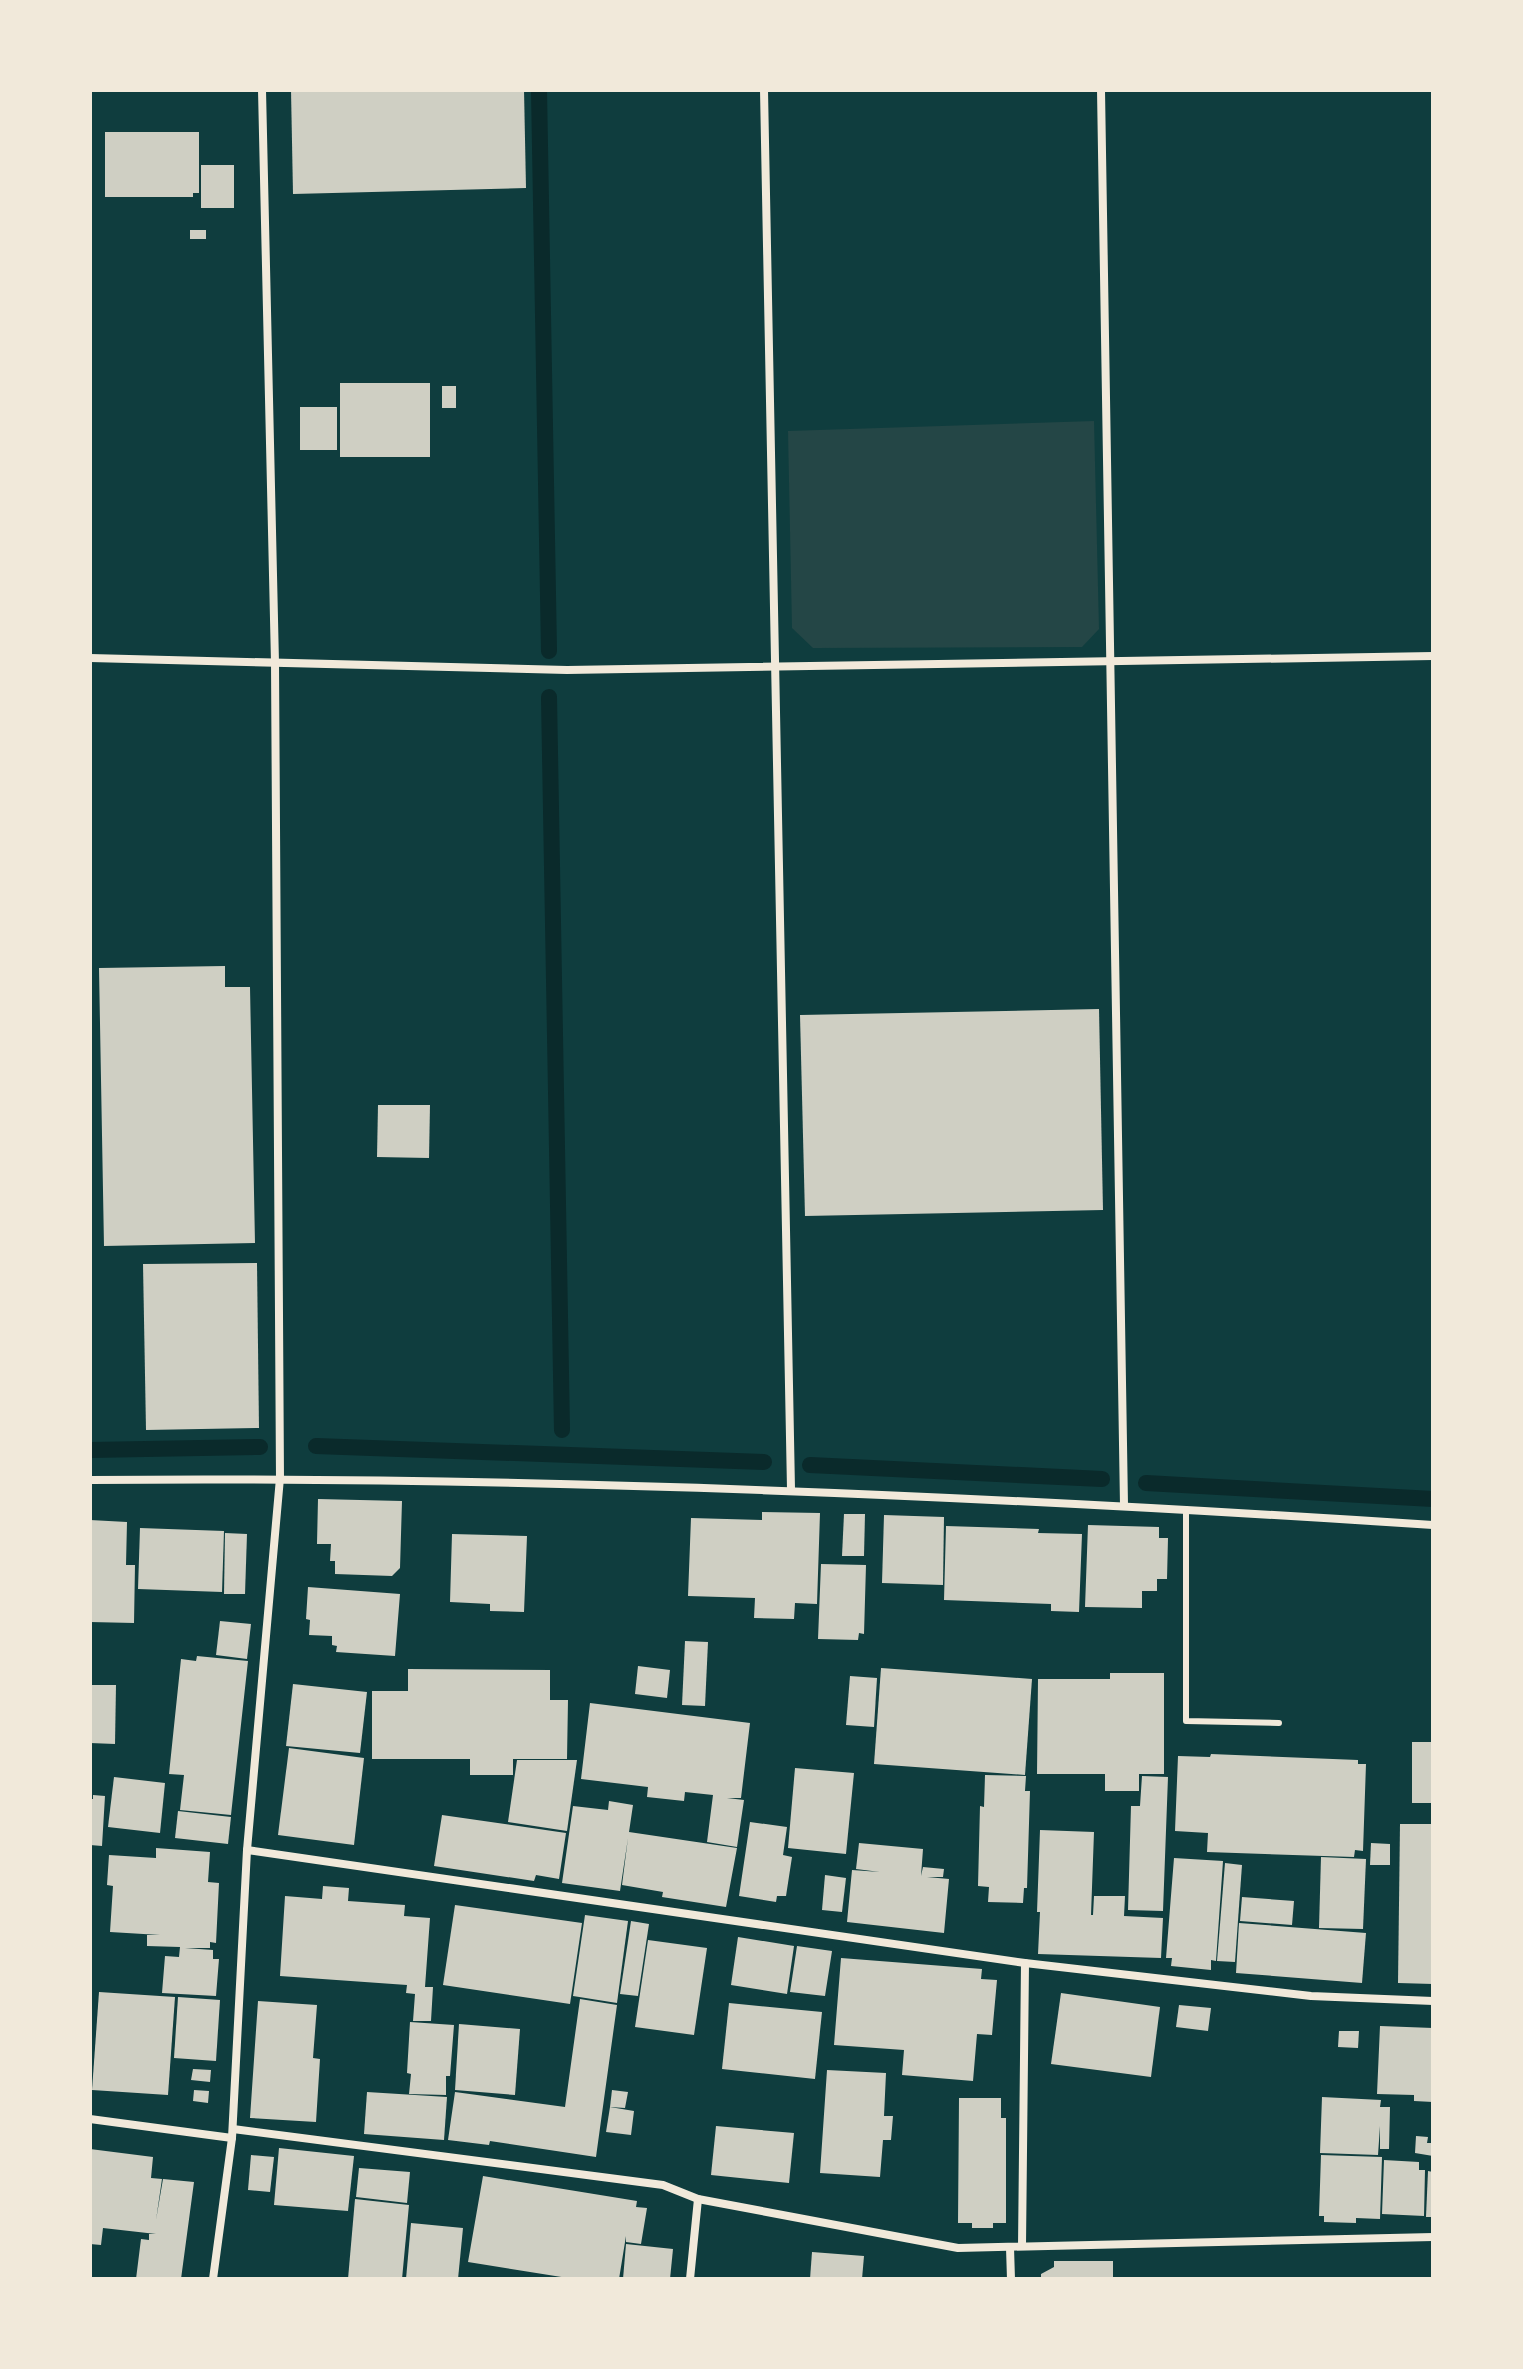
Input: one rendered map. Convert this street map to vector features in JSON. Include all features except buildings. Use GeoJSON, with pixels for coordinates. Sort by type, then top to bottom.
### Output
{"type":"FeatureCollection","features":[{"type":"Feature","properties":{"kind":"street"},"geometry":{"type":"LineString","coordinates":[[213,2279],[233,2133],[247,1850],[280,1478],[275,663],[262,90]]}},
{"type":"Feature","properties":{"kind":"street"},"geometry":{"type":"LineString","coordinates":[[764,90],[791,1489]]}},
{"type":"Feature","properties":{"kind":"street"},"geometry":{"type":"LineString","coordinates":[[1101,90],[1124,1505]]}},
{"type":"Feature","properties":{"kind":"street"},"geometry":{"type":"LineString","coordinates":[[90,658],[567,670],[1433,656]]}},
{"type":"Feature","properties":{"kind":"street"},"geometry":{"type":"LineString","coordinates":[[90,1480],[280,1478],[791,1489],[1124,1505],[1433,1525]]}},
{"type":"Feature","properties":{"kind":"street"},"geometry":{"type":"LineString","coordinates":[[247,1850],[1025,1963],[1311,1996],[1433,2001]]}},
{"type":"Feature","properties":{"kind":"street"},"geometry":{"type":"LineString","coordinates":[[1022,2246],[1025,1963]]}},
{"type":"Feature","properties":{"kind":"street"},"geometry":{"type":"LineString","coordinates":[[90,2119],[233,2133],[663,2185],[698,2199],[958,2248],[1433,2237]]}},
{"type":"Feature","properties":{"kind":"street"},"geometry":{"type":"LineString","coordinates":[[690,2279],[698,2199]]}},
{"type":"Feature","properties":{"kind":"street"},"geometry":{"type":"LineString","coordinates":[[1010,2247],[1011,2279]]}},
{"type":"Feature","properties":{"kind":"lane"},"geometry":{"type":"LineString","coordinates":[[1186,1509],[1186,1721],[1279,1723]]}},
{"type":"Feature","properties":{"kind":"shaded area"},"geometry":{"type":"Polygon","coordinates":[[[1094,421],[1099,629],[1082,647],[813,648],[792,628],[788,431],[1094,421]]]}},
{"type":"Feature","properties":{"kind":"waterway"},"geometry":{"type":"LineString","coordinates":[[539,90],[549,651]]}},
{"type":"Feature","properties":{"kind":"waterway"},"geometry":{"type":"LineString","coordinates":[[549,697],[562,1430]]}},
{"type":"Feature","properties":{"kind":"waterway"},"geometry":{"type":"LineString","coordinates":[[316,1446],[764,1462]]}},
{"type":"Feature","properties":{"kind":"waterway"},"geometry":{"type":"LineString","coordinates":[[90,1450],[260,1447]]}},
{"type":"Feature","properties":{"kind":"waterway"},"geometry":{"type":"LineString","coordinates":[[810,1465],[1102,1479]]}},
{"type":"Feature","properties":{"kind":"waterway"},"geometry":{"type":"LineString","coordinates":[[1146,1483],[1433,1499]]}}]}
